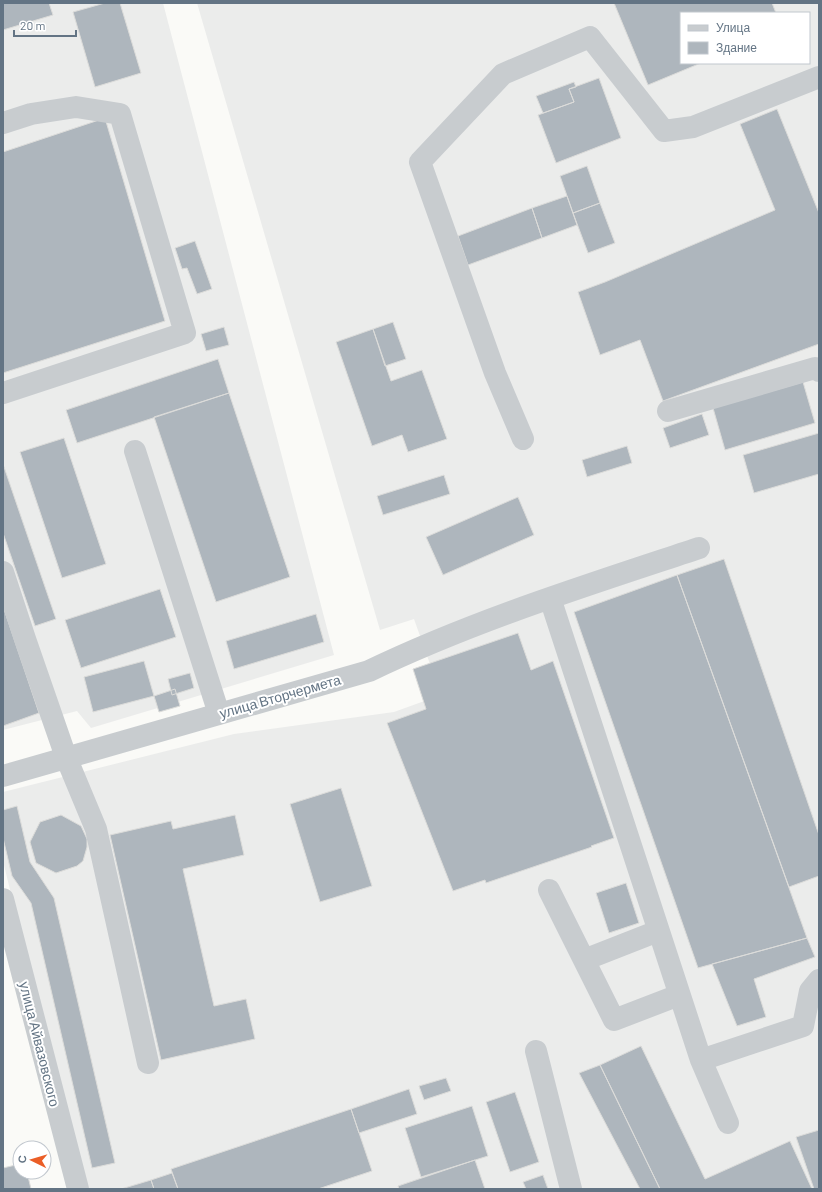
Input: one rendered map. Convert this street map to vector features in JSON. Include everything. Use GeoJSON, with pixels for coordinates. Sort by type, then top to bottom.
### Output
{"type":"FeatureCollection","features":[{"type":"Feature","properties":{"kind":"street"},"geometry":{"type":"LineString","coordinates":[[523,439],[495,373],[420,162],[502,74],[590,37],[664,131],[693,127],[819,77]]}},
{"type":"Feature","properties":{"kind":"street"},"geometry":{"type":"LineString","coordinates":[[3,123],[32,114],[76,107],[120,114],[185,333],[3,393]]}},
{"type":"Feature","properties":{"kind":"street"},"geometry":{"type":"LineString","coordinates":[[668,411],[815,368],[819,372]]}},
{"type":"Feature","properties":{"kind":"street"},"geometry":{"type":"LineString","coordinates":[[135,451],[219,714]]}},
{"type":"Feature","properties":{"kind":"street","name":"улица Вторчермета"},"geometry":{"type":"LineString","coordinates":[[3,776],[369,671],[413,650],[550,598],[699,548]]}},
{"type":"Feature","properties":{"kind":"street"},"geometry":{"type":"LineString","coordinates":[[3,572],[66,758],[96,829],[148,1064]]}},
{"type":"Feature","properties":{"kind":"street"},"geometry":{"type":"LineString","coordinates":[[550,598],[700,1060],[728,1123]]}},
{"type":"Feature","properties":{"kind":"street"},"geometry":{"type":"LineString","coordinates":[[548,890],[614,1020],[679,995]]}},
{"type":"Feature","properties":{"kind":"street","name":"улица Айвазовского"},"geometry":{"type":"LineString","coordinates":[[3,899],[78,1189]]}},
{"type":"Feature","properties":{"kind":"street"},"geometry":{"type":"LineString","coordinates":[[584,960],[658,932]]}},
{"type":"Feature","properties":{"kind":"street"},"geometry":{"type":"LineString","coordinates":[[700,1060],[803,1026],[810,991],[819,980]]}},
{"type":"Feature","properties":{"kind":"street"},"geometry":{"type":"LineString","coordinates":[[536,1051],[571,1189]]}},
{"type":"Feature","properties":{"kind":"shaded area"},"geometry":{"type":"Polygon","coordinates":[[[3,3],[163,3],[334,655],[91,728],[77,711],[3,730],[3,3]]]}},
{"type":"Feature","properties":{"kind":"shaded area"},"geometry":{"type":"Polygon","coordinates":[[[197,3],[819,3],[819,1189],[83,1189],[3,861],[3,792],[234,734],[394,712],[441,695],[414,619],[380,630],[197,3]]]}},
{"type":"Feature","properties":{"kind":"building"},"geometry":{"type":"Polygon","coordinates":[[[3,3],[49,3],[53,15],[3,30],[3,3]]]}},
{"type":"Feature","properties":{"kind":"building"},"geometry":{"type":"Polygon","coordinates":[[[105,3],[120,3],[141,73],[95,87],[73,12],[105,3]]]}},
{"type":"Feature","properties":{"kind":"building"},"geometry":{"type":"Polygon","coordinates":[[[614,3],[772,3],[776,12],[680,12],[680,64],[699,64],[648,85],[614,3]]]}},
{"type":"Feature","properties":{"kind":"building"},"geometry":{"type":"Polygon","coordinates":[[[599,78],[621,138],[556,163],[538,115],[574,102],[569,89],[599,78]]]}},
{"type":"Feature","properties":{"kind":"building"},"geometry":{"type":"Polygon","coordinates":[[[574,82],[576,87],[569,89],[574,102],[543,113],[536,96],[574,82]]]}},
{"type":"Feature","properties":{"kind":"building"},"geometry":{"type":"Polygon","coordinates":[[[777,109],[819,213],[819,344],[663,401],[640,340],[600,355],[578,292],[775,210],[740,124],[777,109]]]}},
{"type":"Feature","properties":{"kind":"building"},"geometry":{"type":"Polygon","coordinates":[[[105,118],[165,321],[3,373],[3,152],[105,118]]]}},
{"type":"Feature","properties":{"kind":"building"},"geometry":{"type":"Polygon","coordinates":[[[587,166],[600,203],[573,213],[560,176],[587,166]]]}},
{"type":"Feature","properties":{"kind":"building"},"geometry":{"type":"Polygon","coordinates":[[[567,196],[577,225],[542,238],[532,208],[567,196]]]}},
{"type":"Feature","properties":{"kind":"building"},"geometry":{"type":"Polygon","coordinates":[[[600,203],[615,243],[588,253],[573,213],[600,203]]]}},
{"type":"Feature","properties":{"kind":"building"},"geometry":{"type":"Polygon","coordinates":[[[532,208],[542,238],[468,265],[458,236],[532,208]]]}},
{"type":"Feature","properties":{"kind":"building"},"geometry":{"type":"Polygon","coordinates":[[[195,241],[212,289],[197,294],[187,268],[182,269],[175,248],[195,241]]]}},
{"type":"Feature","properties":{"kind":"building"},"geometry":{"type":"Polygon","coordinates":[[[393,322],[406,359],[385,366],[373,329],[393,322]]]}},
{"type":"Feature","properties":{"kind":"building"},"geometry":{"type":"Polygon","coordinates":[[[224,327],[229,345],[206,351],[201,334],[224,327]]]}},
{"type":"Feature","properties":{"kind":"building"},"geometry":{"type":"Polygon","coordinates":[[[373,329],[391,381],[422,370],[447,439],[408,452],[402,435],[372,446],[336,342],[373,329]]]}},
{"type":"Feature","properties":{"kind":"building"},"geometry":{"type":"Polygon","coordinates":[[[218,359],[229,393],[77,443],[66,410],[218,359]]]}},
{"type":"Feature","properties":{"kind":"building"},"geometry":{"type":"Polygon","coordinates":[[[803,382],[815,423],[725,450],[713,408],[803,382]]]}},
{"type":"Feature","properties":{"kind":"building"},"geometry":{"type":"Polygon","coordinates":[[[229,393],[290,577],[216,602],[154,417],[229,393]]]}},
{"type":"Feature","properties":{"kind":"building"},"geometry":{"type":"Polygon","coordinates":[[[702,414],[709,435],[670,448],[663,428],[702,414]]]}},
{"type":"Feature","properties":{"kind":"building"},"geometry":{"type":"Polygon","coordinates":[[[819,433],[819,474],[754,493],[743,455],[819,433]]]}},
{"type":"Feature","properties":{"kind":"building"},"geometry":{"type":"Polygon","coordinates":[[[64,438],[106,564],[62,578],[20,452],[64,438]]]}},
{"type":"Feature","properties":{"kind":"building"},"geometry":{"type":"Polygon","coordinates":[[[627,446],[632,463],[587,477],[582,460],[627,446]]]}},
{"type":"Feature","properties":{"kind":"building"},"geometry":{"type":"Polygon","coordinates":[[[3,464],[56,619],[35,626],[3,533],[3,464]]]}},
{"type":"Feature","properties":{"kind":"building"},"geometry":{"type":"Polygon","coordinates":[[[444,475],[450,494],[383,515],[377,496],[444,475]]]}},
{"type":"Feature","properties":{"kind":"building"},"geometry":{"type":"Polygon","coordinates":[[[518,497],[534,535],[443,575],[426,537],[518,497]]]}},
{"type":"Feature","properties":{"kind":"building"},"geometry":{"type":"Polygon","coordinates":[[[724,559],[819,835],[819,876],[789,887],[677,575],[724,559]]]}},
{"type":"Feature","properties":{"kind":"building"},"geometry":{"type":"Polygon","coordinates":[[[677,575],[807,938],[698,968],[574,612],[677,575]]]}},
{"type":"Feature","properties":{"kind":"building"},"geometry":{"type":"Polygon","coordinates":[[[160,589],[176,637],[81,668],[65,620],[160,589]]]}},
{"type":"Feature","properties":{"kind":"building"},"geometry":{"type":"Polygon","coordinates":[[[3,606],[39,713],[3,726],[3,606]]]}},
{"type":"Feature","properties":{"kind":"building"},"geometry":{"type":"Polygon","coordinates":[[[316,614],[324,642],[234,669],[226,641],[316,614]]]}},
{"type":"Feature","properties":{"kind":"building"},"geometry":{"type":"Polygon","coordinates":[[[518,633],[531,670],[553,661],[614,838],[486,883],[485,880],[453,891],[387,723],[426,709],[413,669],[518,633]]]}},
{"type":"Feature","properties":{"kind":"building"},"geometry":{"type":"Polygon","coordinates":[[[144,661],[154,696],[93,712],[84,677],[144,661]]]}},
{"type":"Feature","properties":{"kind":"building"},"geometry":{"type":"Polygon","coordinates":[[[190,673],[194,688],[172,695],[168,679],[190,673]]]}},
{"type":"Feature","properties":{"kind":"building"},"geometry":{"type":"Polygon","coordinates":[[[175,689],[180,706],[159,712],[154,696],[175,689]]]}},
{"type":"Feature","properties":{"kind":"building"},"geometry":{"type":"Polygon","coordinates":[[[341,788],[372,886],[320,902],[290,804],[341,788]]]}},
{"type":"Feature","properties":{"kind":"building"},"geometry":{"type":"Polygon","coordinates":[[[17,806],[30,862],[54,898],[115,1163],[92,1168],[31,903],[12,876],[3,838],[3,810],[17,806]]]}},
{"type":"Feature","properties":{"kind":"building"},"geometry":{"type":"Polygon","coordinates":[[[61,815],[81,826],[87,839],[87,847],[83,861],[77,866],[56,873],[36,863],[30,842],[40,822],[61,815]]]}},
{"type":"Feature","properties":{"kind":"building"},"geometry":{"type":"Polygon","coordinates":[[[235,815],[244,855],[183,869],[214,1006],[246,999],[255,1039],[161,1060],[110,835],[171,821],[173,829],[235,815]]]}},
{"type":"Feature","properties":{"kind":"building"},"geometry":{"type":"Polygon","coordinates":[[[626,883],[639,923],[609,933],[596,893],[626,883]]]}},
{"type":"Feature","properties":{"kind":"building"},"geometry":{"type":"Polygon","coordinates":[[[807,938],[815,957],[754,979],[766,1017],[737,1026],[712,964],[807,938]]]}},
{"type":"Feature","properties":{"kind":"building"},"geometry":{"type":"Polygon","coordinates":[[[641,1046],[705,1179],[790,1141],[812,1189],[660,1189],[600,1065],[641,1046]]]}},
{"type":"Feature","properties":{"kind":"building"},"geometry":{"type":"Polygon","coordinates":[[[600,1065],[660,1189],[640,1189],[579,1073],[600,1065]]]}},
{"type":"Feature","properties":{"kind":"building"},"geometry":{"type":"Polygon","coordinates":[[[446,1078],[451,1091],[424,1100],[419,1086],[446,1078]]]}},
{"type":"Feature","properties":{"kind":"building"},"geometry":{"type":"Polygon","coordinates":[[[409,1089],[417,1114],[359,1133],[351,1109],[409,1089]]]}},
{"type":"Feature","properties":{"kind":"building"},"geometry":{"type":"Polygon","coordinates":[[[515,1092],[539,1162],[510,1172],[486,1102],[515,1092]]]}},
{"type":"Feature","properties":{"kind":"building"},"geometry":{"type":"Polygon","coordinates":[[[472,1106],[488,1156],[421,1177],[405,1128],[472,1106]]]}},
{"type":"Feature","properties":{"kind":"building"},"geometry":{"type":"Polygon","coordinates":[[[351,1109],[372,1171],[318,1189],[178,1189],[171,1169],[351,1109]]]}},
{"type":"Feature","properties":{"kind":"building"},"geometry":{"type":"Polygon","coordinates":[[[819,1130],[819,1189],[814,1189],[796,1137],[819,1130]]]}},
{"type":"Feature","properties":{"kind":"building"},"geometry":{"type":"Polygon","coordinates":[[[475,1160],[485,1189],[399,1189],[398,1186],[475,1160]]]}},
{"type":"Feature","properties":{"kind":"building"},"geometry":{"type":"Polygon","coordinates":[[[12,1166],[12,1180],[29,1180],[31,1189],[3,1189],[3,1168],[12,1166]]]}},
{"type":"Feature","properties":{"kind":"building"},"geometry":{"type":"Polygon","coordinates":[[[172,1173],[178,1189],[154,1189],[151,1180],[172,1173]]]}},
{"type":"Feature","properties":{"kind":"building"},"geometry":{"type":"Polygon","coordinates":[[[543,1175],[548,1189],[526,1189],[523,1182],[543,1175]]]}},
{"type":"Feature","properties":{"kind":"building"},"geometry":{"type":"Polygon","coordinates":[[[151,1180],[154,1189],[121,1189],[151,1180]]]}}]}
